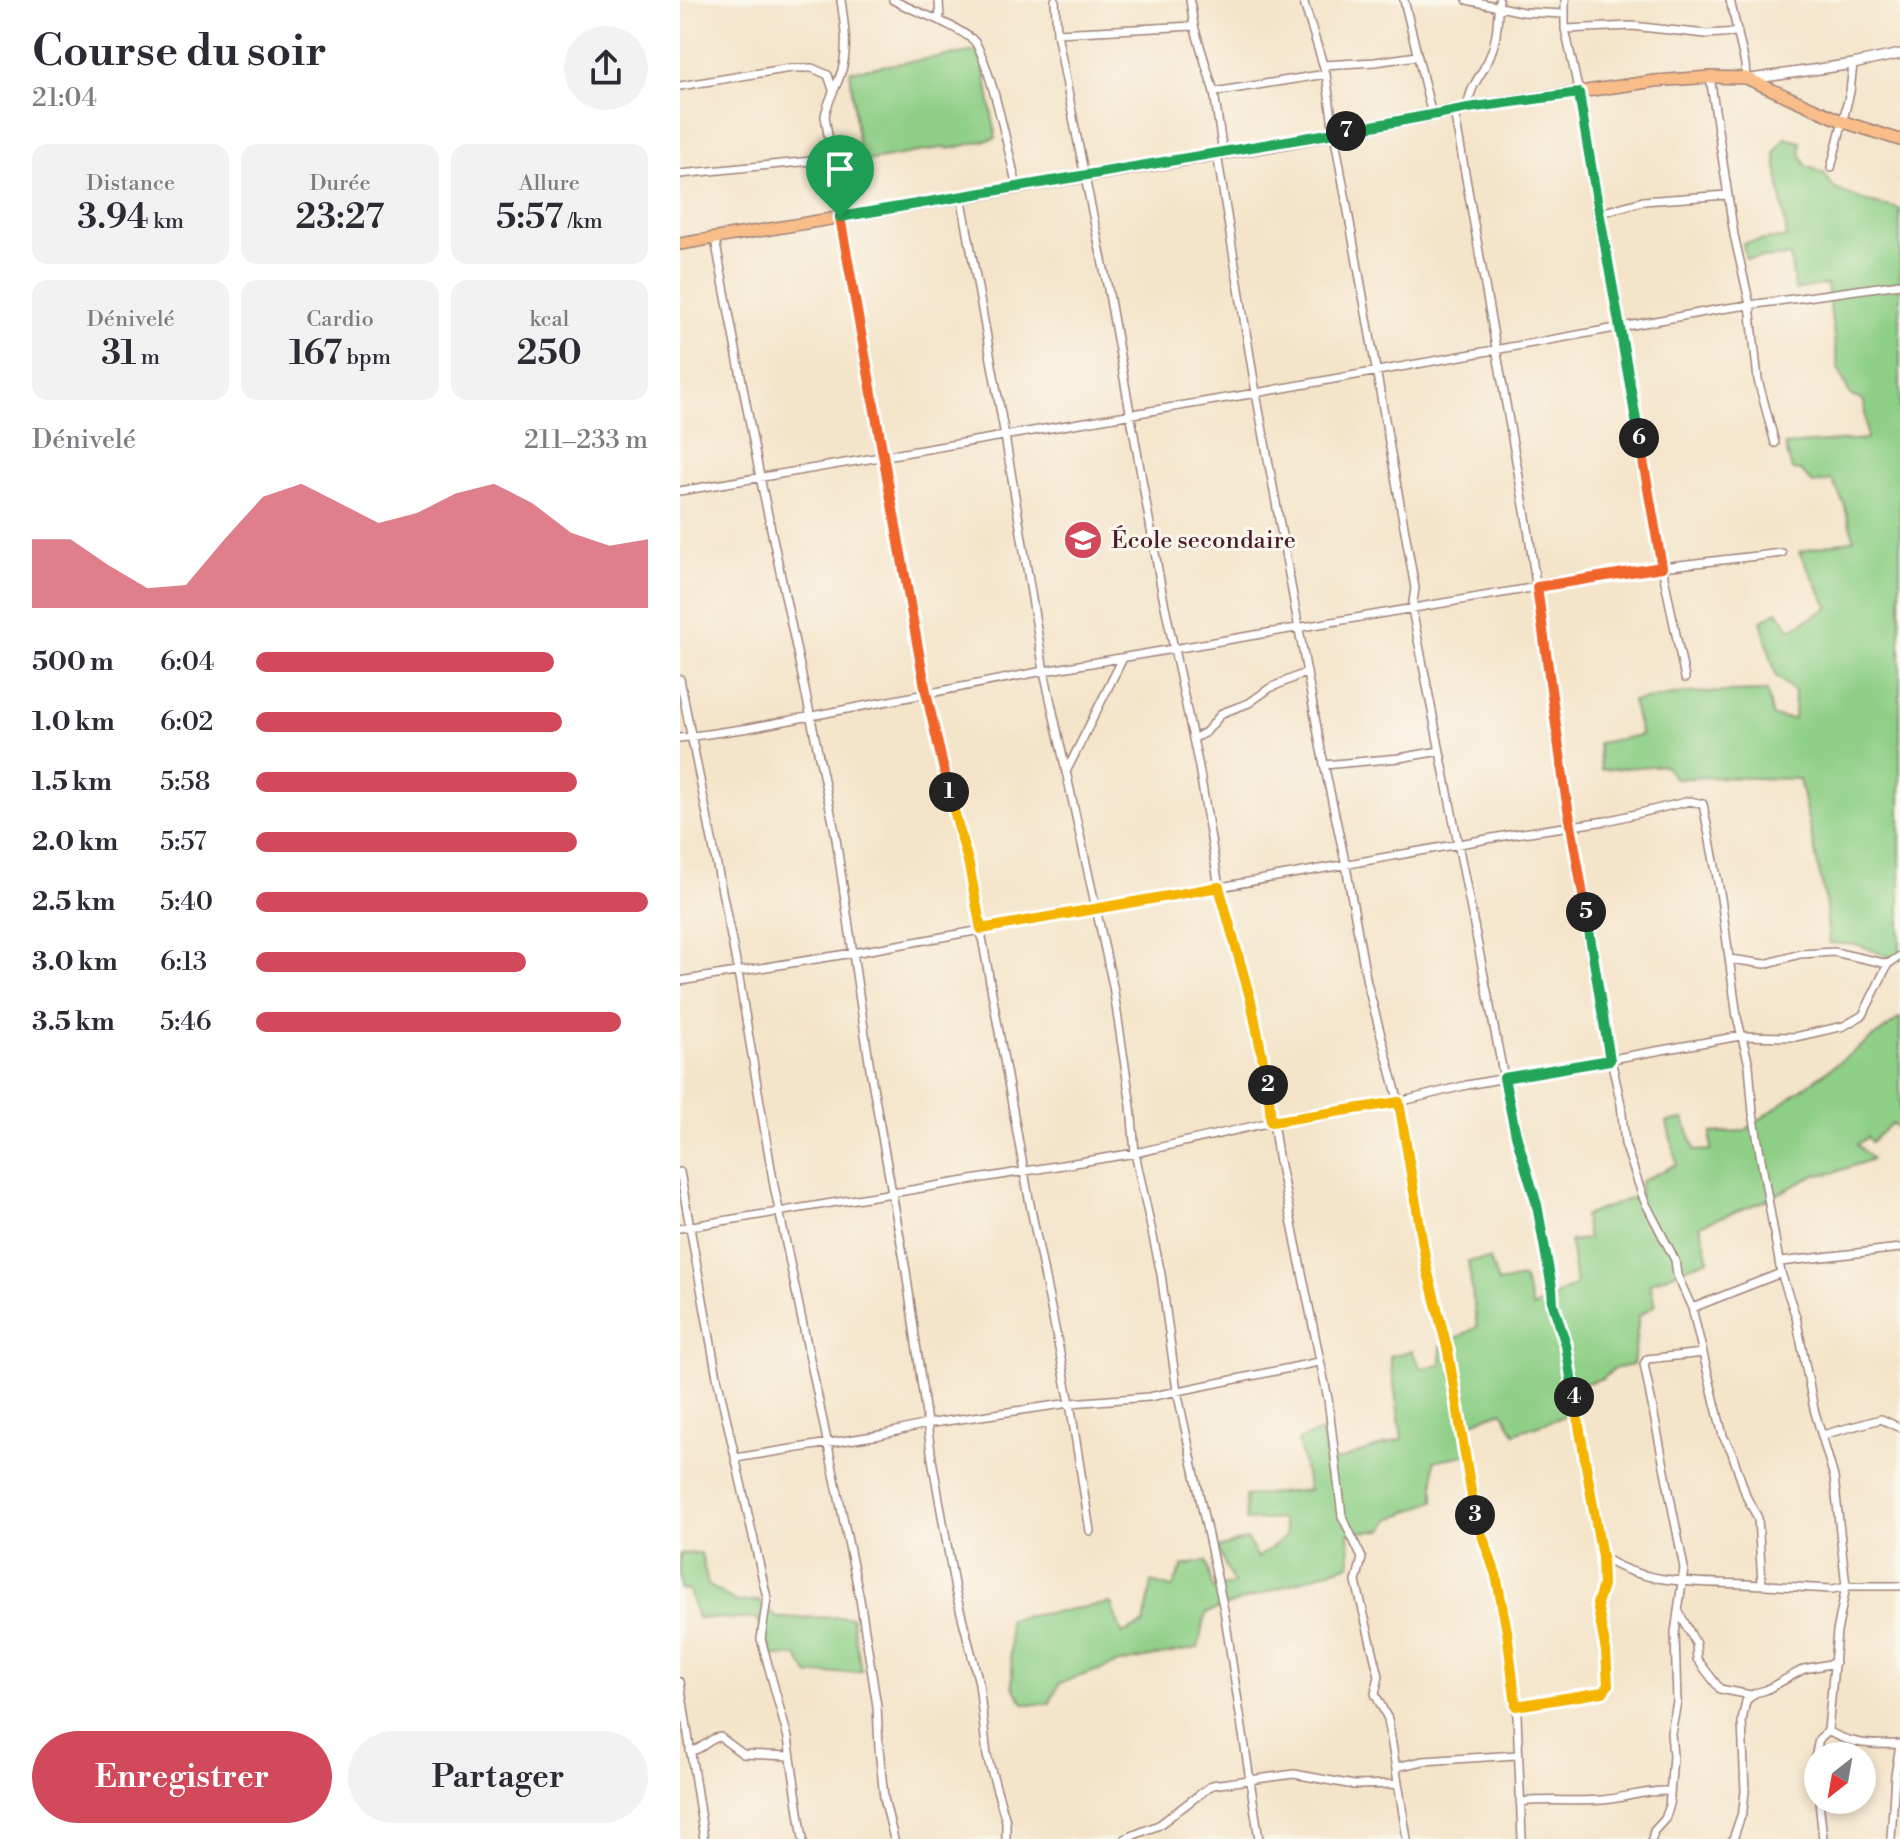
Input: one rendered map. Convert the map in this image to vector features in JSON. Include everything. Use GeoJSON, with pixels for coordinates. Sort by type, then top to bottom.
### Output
{"type":"FeatureCollection","features":[{"type":"Feature","properties":{"kind":"main road"},"geometry":{"type":"LineString","coordinates":[[680,244],[1468,108],[1655,81],[1710,77],[1748,79],[1844,122],[1900,140]]}},
{"type":"Feature","properties":{"kind":"street"},"geometry":{"type":"LineString","coordinates":[[841,0],[845,50],[840,77],[825,116],[840,217],[926,692],[969,865],[1070,1403],[1090,1531]]}},
{"type":"Feature","properties":{"kind":"street"},"geometry":{"type":"LineString","coordinates":[[893,0],[975,41],[984,62],[1017,187]]}},
{"type":"Feature","properties":{"kind":"street"},"geometry":{"type":"LineString","coordinates":[[939,0],[940,21]]}},
{"type":"Feature","properties":{"kind":"street"},"geometry":{"type":"LineString","coordinates":[[1055,0],[1057,33],[1087,176],[1219,887],[1251,1001],[1269,1093],[1271,1122],[1332,1426],[1342,1516],[1362,1558],[1356,1582],[1379,1676],[1375,1694],[1388,1719],[1407,1839]]}},
{"type":"Feature","properties":{"kind":"street"},"geometry":{"type":"LineString","coordinates":[[1190,0],[1194,26],[1214,92],[1220,153],[1256,393],[1324,765],[1374,1012],[1399,1102],[1427,1269],[1453,1377],[1478,1529],[1496,1575],[1507,1631],[1516,1706],[1522,1839]]}},
{"type":"Feature","properties":{"kind":"street"},"geometry":{"type":"LineString","coordinates":[[1303,0],[1325,70],[1415,588],[1412,609],[1504,1078],[1516,1135],[1537,1205],[1553,1304],[1566,1345],[1602,1557],[1603,1576],[1597,1604],[1606,1651],[1606,1689],[1589,1695],[1516,1706]]}},
{"type":"Feature","properties":{"kind":"street"},"geometry":{"type":"LineString","coordinates":[[1404,0],[1432,115]]}},
{"type":"Feature","properties":{"kind":"street"},"geometry":{"type":"LineString","coordinates":[[1467,0],[1499,3],[1523,12],[1564,14]]}},
{"type":"Feature","properties":{"kind":"street"},"geometry":{"type":"LineString","coordinates":[[1565,0],[1565,29],[1579,93],[1597,214],[1685,678]]}},
{"type":"Feature","properties":{"kind":"street"},"geometry":{"type":"LineString","coordinates":[[1730,0],[1748,79],[1900,54]]}},
{"type":"Feature","properties":{"kind":"street"},"geometry":{"type":"LineString","coordinates":[[1468,108],[1471,91],[1496,40],[1499,3]]}},
{"type":"Feature","properties":{"kind":"street"},"geometry":{"type":"LineString","coordinates":[[1057,33],[1194,26]]}},
{"type":"Feature","properties":{"kind":"street"},"geometry":{"type":"LineString","coordinates":[[1565,29],[1632,26],[1706,34],[1738,32]]}},
{"type":"Feature","properties":{"kind":"street"},"geometry":{"type":"LineString","coordinates":[[1214,92],[1417,56]]}},
{"type":"Feature","properties":{"kind":"street"},"geometry":{"type":"LineString","coordinates":[[1831,168],[1844,122],[1853,64]]}},
{"type":"Feature","properties":{"kind":"street"},"geometry":{"type":"LineString","coordinates":[[680,86],[791,68],[812,68],[828,75],[833,90]]}},
{"type":"Feature","properties":{"kind":"street"},"geometry":{"type":"LineString","coordinates":[[1710,77],[1727,195],[1750,305],[1758,380],[1775,443]]}},
{"type":"Feature","properties":{"kind":"street"},"geometry":{"type":"LineString","coordinates":[[1454,111],[1537,587],[1559,750],[1610,1060],[1621,1104],[1625,1144],[1644,1200],[1675,1260],[1677,1275],[1692,1308],[1723,1436],[1758,1518],[1762,1584]]}},
{"type":"Feature","properties":{"kind":"street"},"geometry":{"type":"LineString","coordinates":[[680,174],[832,159]]}},
{"type":"Feature","properties":{"kind":"street"},"geometry":{"type":"LineString","coordinates":[[961,195],[1044,671],[1113,986],[1135,1153],[1161,1274],[1177,1391],[1218,1580],[1259,1839]]}},
{"type":"Feature","properties":{"kind":"street"},"geometry":{"type":"LineString","coordinates":[[1597,214],[1643,201],[1727,195]]}},
{"type":"Feature","properties":{"kind":"street"},"geometry":{"type":"LineString","coordinates":[[715,239],[760,477],[835,832],[871,1075],[918,1346],[926,1424],[955,1590],[979,1683],[987,1756],[1006,1821],[1006,1839]]}},
{"type":"Feature","properties":{"kind":"street"},"geometry":{"type":"LineString","coordinates":[[680,491],[1750,305],[1900,284]]}},
{"type":"Feature","properties":{"kind":"street"},"geometry":{"type":"LineString","coordinates":[[680,738],[739,730],[1044,671],[1537,587],[1662,567],[1782,553]]}},
{"type":"Feature","properties":{"kind":"street"},"geometry":{"type":"LineString","coordinates":[[1066,773],[1122,660]]}},
{"type":"Feature","properties":{"kind":"street"},"geometry":{"type":"LineString","coordinates":[[1193,739],[1206,732],[1222,713],[1249,703],[1270,688],[1307,672]]}},
{"type":"Feature","properties":{"kind":"street"},"geometry":{"type":"LineString","coordinates":[[680,679],[738,972],[780,1212],[860,1599],[877,1706],[884,1798],[894,1839]]}},
{"type":"Feature","properties":{"kind":"street"},"geometry":{"type":"LineString","coordinates":[[1324,765],[1440,751]]}},
{"type":"Feature","properties":{"kind":"street"},"geometry":{"type":"LineString","coordinates":[[680,981],[1606,821],[1690,801],[1703,804],[1721,898],[1740,1036],[1749,1065],[1753,1113],[1781,1273],[1796,1317],[1834,1477],[1846,1586],[1837,1632],[1828,1731],[1818,1742]]}},
{"type":"Feature","properties":{"kind":"street"},"geometry":{"type":"LineString","coordinates":[[1730,959],[1765,964],[1800,954],[1841,952],[1888,964]]}},
{"type":"Feature","properties":{"kind":"street"},"geometry":{"type":"LineString","coordinates":[[680,1228],[1135,1153],[1271,1122],[1399,1102],[1504,1078],[1740,1036],[1799,1036],[1853,1023],[1863,1015],[1888,964],[1900,956]]}},
{"type":"Feature","properties":{"kind":"street"},"geometry":{"type":"LineString","coordinates":[[680,1172],[706,1321],[767,1598],[761,1639],[791,1756],[803,1839]]}},
{"type":"Feature","properties":{"kind":"street"},"geometry":{"type":"LineString","coordinates":[[1780,1262],[1900,1248]]}},
{"type":"Feature","properties":{"kind":"street"},"geometry":{"type":"LineString","coordinates":[[1692,1308],[1781,1273]]}},
{"type":"Feature","properties":{"kind":"street"},"geometry":{"type":"LineString","coordinates":[[1652,1839],[1669,1808],[1671,1733],[1677,1702],[1674,1647],[1684,1580],[1680,1540],[1644,1364],[1647,1359],[1703,1353]]}},
{"type":"Feature","properties":{"kind":"street"},"geometry":{"type":"LineString","coordinates":[[735,1458],[880,1435],[926,1424],[1070,1403],[1149,1397],[1319,1362]]}},
{"type":"Feature","properties":{"kind":"street"},"geometry":{"type":"LineString","coordinates":[[1822,1435],[1881,1419],[1900,1428]]}},
{"type":"Feature","properties":{"kind":"street"},"geometry":{"type":"LineString","coordinates":[[1602,1557],[1616,1566],[1644,1575],[1684,1580],[1833,1589],[1846,1586],[1900,1586]]}},
{"type":"Feature","properties":{"kind":"street"},"geometry":{"type":"LineString","coordinates":[[1603,1576],[1616,1566]]}},
{"type":"Feature","properties":{"kind":"street"},"geometry":{"type":"LineString","coordinates":[[1679,1612],[1696,1644],[1697,1659],[1720,1689],[1751,1695],[1804,1669],[1835,1663]]}},
{"type":"Feature","properties":{"kind":"street"},"geometry":{"type":"LineString","coordinates":[[680,1682],[704,1839]]}},
{"type":"Feature","properties":{"kind":"street"},"geometry":{"type":"LineString","coordinates":[[1733,1839],[1743,1810],[1745,1791],[1742,1763],[1745,1752],[1742,1721],[1744,1707],[1751,1695]]}},
{"type":"Feature","properties":{"kind":"street"},"geometry":{"type":"LineString","coordinates":[[1828,1731],[1845,1740],[1873,1745],[1900,1744],[1891,1839]]}},
{"type":"Feature","properties":{"kind":"street"},"geometry":{"type":"LineString","coordinates":[[690,1751],[698,1750],[720,1737],[743,1754],[791,1756]]}},
{"type":"Feature","properties":{"kind":"street"},"geometry":{"type":"LineString","coordinates":[[1396,1767],[1423,1761],[1517,1755]]}},
{"type":"Feature","properties":{"kind":"street"},"geometry":{"type":"LineString","coordinates":[[1124,1839],[1159,1825],[1212,1785],[1294,1774],[1354,1785],[1398,1784]]}},
{"type":"Feature","properties":{"kind":"street"},"geometry":{"type":"LineString","coordinates":[[1520,1802],[1566,1803],[1617,1798],[1648,1790],[1670,1791]]}},
{"type":"Feature","properties":{"kind":"street"},"geometry":{"type":"LineString","coordinates":[[1820,1814],[1823,1839]]}},
{"type":"Feature","properties":{"kind":"green space"},"geometry":{"type":"Polygon","coordinates":[[[976,51],[984,67],[996,138],[949,149],[946,147],[860,162],[850,71],[976,51]]]}},
{"type":"Feature","properties":{"kind":"green space"},"geometry":{"type":"Polygon","coordinates":[[[1785,138],[1801,142],[1800,153],[1806,166],[1824,173],[1835,189],[1868,202],[1900,209],[1900,961],[1859,945],[1829,943],[1825,898],[1799,779],[1675,779],[1664,765],[1601,770],[1598,743],[1641,735],[1632,701],[1687,693],[1767,691],[1773,717],[1794,719],[1795,692],[1776,676],[1761,621],[1777,611],[1791,629],[1829,608],[1799,552],[1854,539],[1844,504],[1832,480],[1813,484],[1801,471],[1792,470],[1785,445],[1867,439],[1864,401],[1851,396],[1838,368],[1827,284],[1795,290],[1790,256],[1746,259],[1743,243],[1787,237],[1775,152],[1785,138]]]}},
{"type":"Feature","properties":{"kind":"green space"},"geometry":{"type":"Polygon","coordinates":[[[1900,1018],[1900,1130],[1892,1123],[1871,1142],[1867,1137],[1857,1145],[1872,1159],[1833,1173],[1815,1175],[1764,1201],[1700,1225],[1709,1259],[1650,1283],[1655,1305],[1639,1316],[1633,1365],[1613,1369],[1604,1378],[1571,1387],[1568,1415],[1515,1433],[1502,1411],[1467,1424],[1469,1454],[1434,1461],[1434,1501],[1390,1519],[1383,1530],[1349,1533],[1350,1564],[1206,1613],[1198,1648],[1119,1663],[1060,1683],[1049,1704],[1024,1704],[1013,1686],[1008,1619],[1111,1603],[1122,1634],[1144,1624],[1152,1582],[1172,1588],[1183,1566],[1206,1561],[1213,1589],[1234,1584],[1217,1548],[1247,1539],[1258,1558],[1286,1536],[1282,1519],[1246,1521],[1245,1496],[1309,1490],[1298,1440],[1322,1431],[1327,1464],[1402,1439],[1390,1356],[1412,1351],[1421,1368],[1441,1365],[1441,1346],[1477,1327],[1468,1261],[1490,1259],[1498,1283],[1523,1278],[1533,1308],[1576,1285],[1570,1241],[1588,1239],[1584,1216],[1640,1195],[1640,1182],[1677,1164],[1667,1122],[1684,1119],[1695,1151],[1711,1150],[1711,1133],[1744,1131],[1900,1018]]]}},
{"type":"Feature","properties":{"kind":"green space"},"geometry":{"type":"Polygon","coordinates":[[[701,1553],[708,1585],[737,1602],[759,1601],[777,1618],[851,1617],[862,1671],[809,1675],[797,1656],[773,1656],[758,1619],[697,1618],[689,1590],[680,1589],[680,1554],[701,1553]]]}},
{"type":"Feature","properties":{"kind":"place","name":"École secondaire"},"geometry":{"type":"Point","coordinates":[1083,540]}},
{"type":"Feature","properties":{"kind":"route"},"geometry":{"type":"LineString","coordinates":[[1579,93],[1597,214],[1621,329],[1662,567],[1537,587],[1565,791],[1610,1060],[1504,1078],[1516,1135],[1537,1205],[1553,1304],[1566,1345],[1582,1448],[1600,1534],[1603,1585],[1597,1604],[1606,1651],[1608,1685],[1603,1692],[1516,1706],[1507,1631],[1496,1575],[1478,1529],[1472,1500],[1462,1425],[1448,1351],[1427,1269],[1399,1102],[1271,1122],[1264,1062],[1251,1001],[1219,887],[981,929],[969,865],[926,692],[840,217],[1273,145],[1468,108],[1579,93]]}}]}
